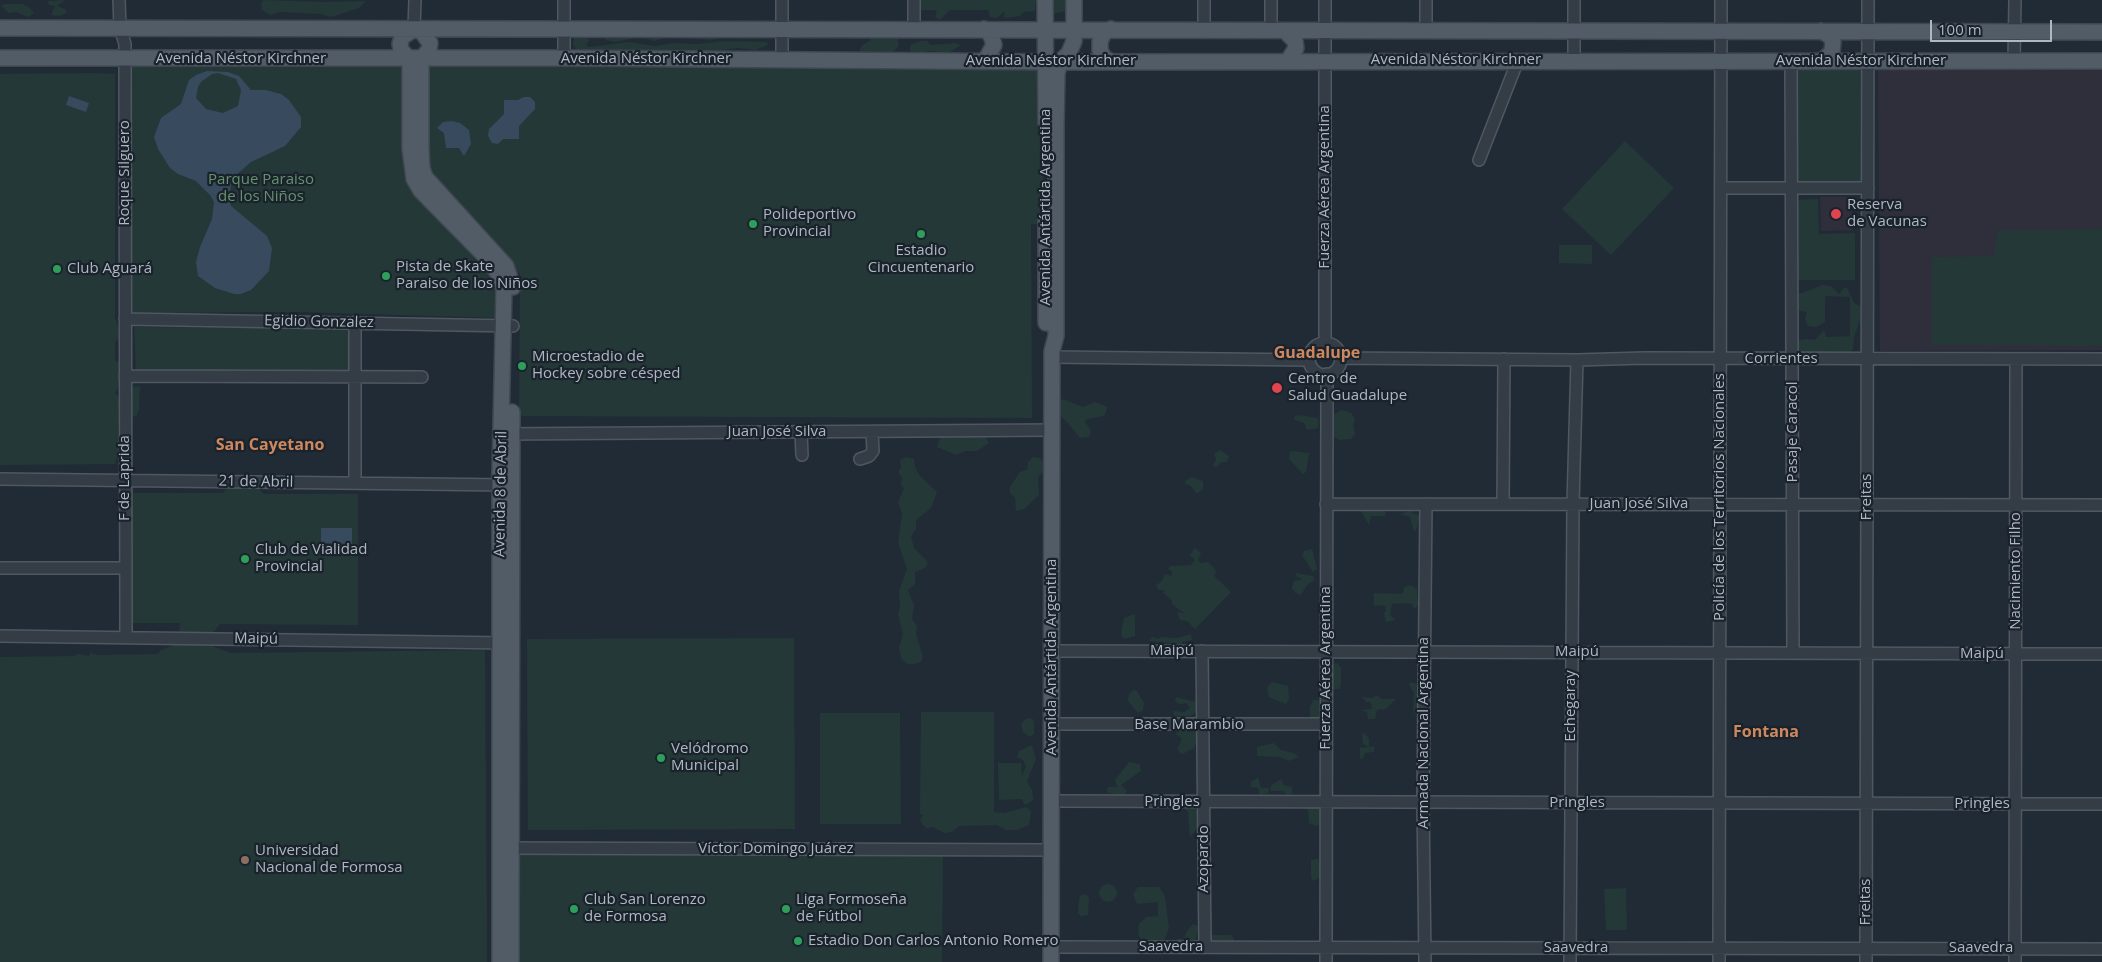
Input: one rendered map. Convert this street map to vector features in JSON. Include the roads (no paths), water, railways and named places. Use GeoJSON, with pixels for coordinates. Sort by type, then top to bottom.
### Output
{"type":"FeatureCollection","features":[{"type":"Feature","properties":{"kind":"main road","name":"Avenida Antártida Argentina"},"geometry":{"type":"LineString","coordinates":[[1045,0],[1047,61],[1046,336],[1052,354],[1053,430],[1051,955]]}},
{"type":"Feature","properties":{"kind":"main road"},"geometry":{"type":"LineString","coordinates":[[1047,61],[1069,53],[1074,41],[1074,0]]}},
{"type":"Feature","properties":{"kind":"main road","name":"Avenida Néstor Kirchner"},"geometry":{"type":"LineString","coordinates":[[0,28],[2102,32]]}},
{"type":"Feature","properties":{"kind":"main road"},"geometry":{"type":"LineString","coordinates":[[984,29],[991,35],[994,45],[986,62]]}},
{"type":"Feature","properties":{"kind":"main road"},"geometry":{"type":"LineString","coordinates":[[414,30],[422,32],[430,43],[426,55],[416,60],[401,50],[400,44],[402,37],[414,30]]}},
{"type":"Feature","properties":{"kind":"main road"},"geometry":{"type":"LineString","coordinates":[[1110,62],[1104,58],[1100,50],[1100,41],[1104,34],[1111,30]]}},
{"type":"Feature","properties":{"kind":"main road"},"geometry":{"type":"LineString","coordinates":[[1278,31],[1295,41],[1296,48],[1288,61]]}},
{"type":"Feature","properties":{"kind":"main road"},"geometry":{"type":"LineString","coordinates":[[1821,31],[1827,34],[1833,42],[1832,52],[1822,61]]}},
{"type":"Feature","properties":{"kind":"main road","name":"Avenida Néstor Kirchner"},"geometry":{"type":"LineString","coordinates":[[0,58],[416,60],[564,58],[986,62],[1326,60],[2102,61]]}},
{"type":"Feature","properties":{"kind":"main road","name":"Avenida 8 de Abril"},"geometry":{"type":"LineString","coordinates":[[416,60],[410,149],[414,179],[421,191],[486,257],[500,276],[504,289],[509,326],[506,485],[506,848],[511,962]]}},
{"type":"Feature","properties":{"kind":"main road","name":"Avenida 8 de Abril"},"geometry":{"type":"LineString","coordinates":[[500,962],[506,848]]}},
{"type":"Feature","properties":{"kind":"street","name":"Roque Silguero"},"geometry":{"type":"LineString","coordinates":[[119,0],[120,28],[125,44],[125,319]]}},
{"type":"Feature","properties":{"kind":"street"},"geometry":{"type":"LineString","coordinates":[[414,30],[415,0]]}},
{"type":"Feature","properties":{"kind":"street"},"geometry":{"type":"LineString","coordinates":[[564,0],[564,58]]}},
{"type":"Feature","properties":{"kind":"street"},"geometry":{"type":"LineString","coordinates":[[782,0],[782,59]]}},
{"type":"Feature","properties":{"kind":"street"},"geometry":{"type":"LineString","coordinates":[[914,0],[914,30]]}},
{"type":"Feature","properties":{"kind":"street"},"geometry":{"type":"LineString","coordinates":[[1204,0],[1204,30]]}},
{"type":"Feature","properties":{"kind":"street"},"geometry":{"type":"LineString","coordinates":[[1271,0],[1278,31]]}},
{"type":"Feature","properties":{"kind":"street","name":"Fuerza Aérea Argentina"},"geometry":{"type":"LineString","coordinates":[[1325,0],[1325,343]]}},
{"type":"Feature","properties":{"kind":"street"},"geometry":{"type":"LineString","coordinates":[[1426,0],[1426,31]]}},
{"type":"Feature","properties":{"kind":"street"},"geometry":{"type":"LineString","coordinates":[[1574,0],[1574,60]]}},
{"type":"Feature","properties":{"kind":"street","name":"Policía de los Territorios Nacionales"},"geometry":{"type":"LineString","coordinates":[[1719,962],[1721,0]]}},
{"type":"Feature","properties":{"kind":"street","name":"Freitas"},"geometry":{"type":"LineString","coordinates":[[1866,962],[1868,0]]}},
{"type":"Feature","properties":{"kind":"street"},"geometry":{"type":"LineString","coordinates":[[2014,61],[2015,0]]}},
{"type":"Feature","properties":{"kind":"street"},"geometry":{"type":"LineString","coordinates":[[1480,160],[1518,60]]}},
{"type":"Feature","properties":{"kind":"street","name":"Pasaje Caracol"},"geometry":{"type":"LineString","coordinates":[[1791,61],[1793,653]]}},
{"type":"Feature","properties":{"kind":"street"},"geometry":{"type":"LineString","coordinates":[[1721,188],[1868,188]]}},
{"type":"Feature","properties":{"kind":"street","name":"Egidio Gonzalez"},"geometry":{"type":"LineString","coordinates":[[125,319],[509,326]]}},
{"type":"Feature","properties":{"kind":"street","name":"F de Laprida"},"geometry":{"type":"LineString","coordinates":[[125,319],[126,637]]}},
{"type":"Feature","properties":{"kind":"street"},"geometry":{"type":"LineString","coordinates":[[355,322],[356,483]]}},
{"type":"Feature","properties":{"kind":"street"},"geometry":{"type":"LineString","coordinates":[[1325,343],[1332,345],[1338,350],[1341,358],[1337,369],[1327,374],[1315,371],[1309,360],[1313,348],[1325,343]]}},
{"type":"Feature","properties":{"kind":"street"},"geometry":{"type":"LineString","coordinates":[[1052,354],[1309,360]]}},
{"type":"Feature","properties":{"kind":"street","name":"Corrientes"},"geometry":{"type":"LineString","coordinates":[[1341,358],[1577,360],[1721,358],[2102,359]]}},
{"type":"Feature","properties":{"kind":"street"},"geometry":{"type":"LineString","coordinates":[[1503,504],[1504,359]]}},
{"type":"Feature","properties":{"kind":"street","name":"Echegaray"},"geometry":{"type":"LineString","coordinates":[[1570,962],[1573,504],[1577,360]]}},
{"type":"Feature","properties":{"kind":"street","name":"Nacimiento Filho"},"geometry":{"type":"LineString","coordinates":[[2015,962],[2016,360]]}},
{"type":"Feature","properties":{"kind":"street","name":"Fuerza Aérea Argentina"},"geometry":{"type":"LineString","coordinates":[[1326,962],[1327,374]]}},
{"type":"Feature","properties":{"kind":"street"},"geometry":{"type":"LineString","coordinates":[[125,376],[422,377]]}},
{"type":"Feature","properties":{"kind":"street","name":"Juan José Silva"},"geometry":{"type":"LineString","coordinates":[[507,434],[1053,430]]}},
{"type":"Feature","properties":{"kind":"street"},"geometry":{"type":"LineString","coordinates":[[801,432],[802,455]]}},
{"type":"Feature","properties":{"kind":"street"},"geometry":{"type":"LineString","coordinates":[[860,459],[869,456],[873,451],[872,432]]}},
{"type":"Feature","properties":{"kind":"street","name":"21 de Abril"},"geometry":{"type":"LineString","coordinates":[[0,479],[506,485]]}},
{"type":"Feature","properties":{"kind":"street","name":"Juan José Silva"},"geometry":{"type":"LineString","coordinates":[[1326,504],[2102,505]]}},
{"type":"Feature","properties":{"kind":"street","name":"Armada Nacional Argentina"},"geometry":{"type":"LineString","coordinates":[[1425,962],[1423,802],[1426,504]]}},
{"type":"Feature","properties":{"kind":"street"},"geometry":{"type":"LineString","coordinates":[[0,568],[125,568]]}},
{"type":"Feature","properties":{"kind":"street","name":"Maipú"},"geometry":{"type":"LineString","coordinates":[[0,636],[506,643]]}},
{"type":"Feature","properties":{"kind":"street","name":"Azopardo"},"geometry":{"type":"LineString","coordinates":[[1202,651],[1204,947]]}},
{"type":"Feature","properties":{"kind":"street","name":"Maipú"},"geometry":{"type":"LineString","coordinates":[[1052,652],[1326,651],[2102,654]]}},
{"type":"Feature","properties":{"kind":"street","name":"Base Marambio"},"geometry":{"type":"LineString","coordinates":[[1052,724],[1326,724]]}},
{"type":"Feature","properties":{"kind":"street","name":"Pringles"},"geometry":{"type":"LineString","coordinates":[[1052,801],[2102,804]]}},
{"type":"Feature","properties":{"kind":"street","name":"Víctor Domingo Juárez"},"geometry":{"type":"LineString","coordinates":[[506,848],[1051,850]]}},
{"type":"Feature","properties":{"kind":"street","name":"Saavedra"},"geometry":{"type":"LineString","coordinates":[[1051,955],[1204,947],[2102,949]]}},
{"type":"Feature","properties":{"kind":"water"},"geometry":{"type":"Polygon","coordinates":[[[207,71],[228,72],[239,76],[251,90],[266,90],[281,94],[289,100],[301,117],[301,127],[285,146],[251,162],[235,176],[231,184],[229,198],[231,206],[267,236],[272,248],[269,271],[251,290],[241,294],[234,294],[215,288],[198,276],[196,262],[212,219],[214,202],[210,195],[196,181],[178,174],[170,168],[158,149],[154,137],[161,118],[181,104],[189,80],[207,71]],[[218,73],[212,74],[201,82],[196,98],[206,109],[223,113],[238,106],[241,90],[236,79],[218,73]]]}},
{"type":"Feature","properties":{"kind":"water"},"geometry":{"type":"Polygon","coordinates":[[[69,96],[89,103],[86,112],[66,105],[69,96]]]}},
{"type":"Feature","properties":{"kind":"water"},"geometry":{"type":"Polygon","coordinates":[[[530,97],[535,102],[535,109],[519,126],[519,139],[503,139],[498,144],[492,143],[488,136],[489,129],[504,114],[504,100],[518,100],[530,97]]]}},
{"type":"Feature","properties":{"kind":"water"},"geometry":{"type":"Polygon","coordinates":[[[452,121],[460,123],[469,130],[471,144],[464,156],[459,148],[446,148],[444,133],[437,128],[443,122],[452,121]]]}},
{"type":"Feature","properties":{"kind":"water"},"geometry":{"type":"Polygon","coordinates":[[[321,528],[352,528],[352,544],[321,543],[321,528]]]}},
{"type":"Feature","properties":{"kind":"place","name":"Reserva de Vacunas"},"geometry":{"type":"Point","coordinates":[1836,214]}},
{"type":"Feature","properties":{"kind":"place","name":"Polideportivo Provincial"},"geometry":{"type":"Point","coordinates":[753,224]}},
{"type":"Feature","properties":{"kind":"place","name":"Estadio Cincuentenario"},"geometry":{"type":"Point","coordinates":[921,234]}},
{"type":"Feature","properties":{"kind":"place","name":"Club Aguará"},"geometry":{"type":"Point","coordinates":[57,269]}},
{"type":"Feature","properties":{"kind":"place","name":"Pista de Skate Paraiso de los Niños"},"geometry":{"type":"Point","coordinates":[386,276]}},
{"type":"Feature","properties":{"kind":"place","name":"Microestadio de Hockey sobre césped"},"geometry":{"type":"Point","coordinates":[522,366]}},
{"type":"Feature","properties":{"kind":"place","name":"Centro de Salud Guadalupe"},"geometry":{"type":"Point","coordinates":[1277,388]}},
{"type":"Feature","properties":{"kind":"place","name":"Club de Vialidad Provincial"},"geometry":{"type":"Point","coordinates":[245,559]}},
{"type":"Feature","properties":{"kind":"place","name":"Velódromo Municipal"},"geometry":{"type":"Point","coordinates":[661,758]}},
{"type":"Feature","properties":{"kind":"place","name":"Universidad Nacional de Formosa"},"geometry":{"type":"Point","coordinates":[245,860]}},
{"type":"Feature","properties":{"kind":"place","name":"Club San Lorenzo de Formosa"},"geometry":{"type":"Point","coordinates":[574,909]}},
{"type":"Feature","properties":{"kind":"place","name":"Liga Formoseña de Fútbol"},"geometry":{"type":"Point","coordinates":[786,909]}},
{"type":"Feature","properties":{"kind":"place","name":"Estadio Don Carlos Antonio Romero"},"geometry":{"type":"Point","coordinates":[798,941]}},
{"type":"Feature","properties":{"kind":"district","name":"Guadalupe"},"geometry":{"type":"Point","coordinates":[1317,353]}},
{"type":"Feature","properties":{"kind":"district","name":"San Cayetano"},"geometry":{"type":"Point","coordinates":[270,445]}},
{"type":"Feature","properties":{"kind":"district","name":"Fontana"},"geometry":{"type":"Point","coordinates":[1766,732]}},
{"type":"Feature","properties":{"kind":"park label","name":"Parque Paraiso de los Niños"},"geometry":{"type":"Point","coordinates":[261,188]}}]}
